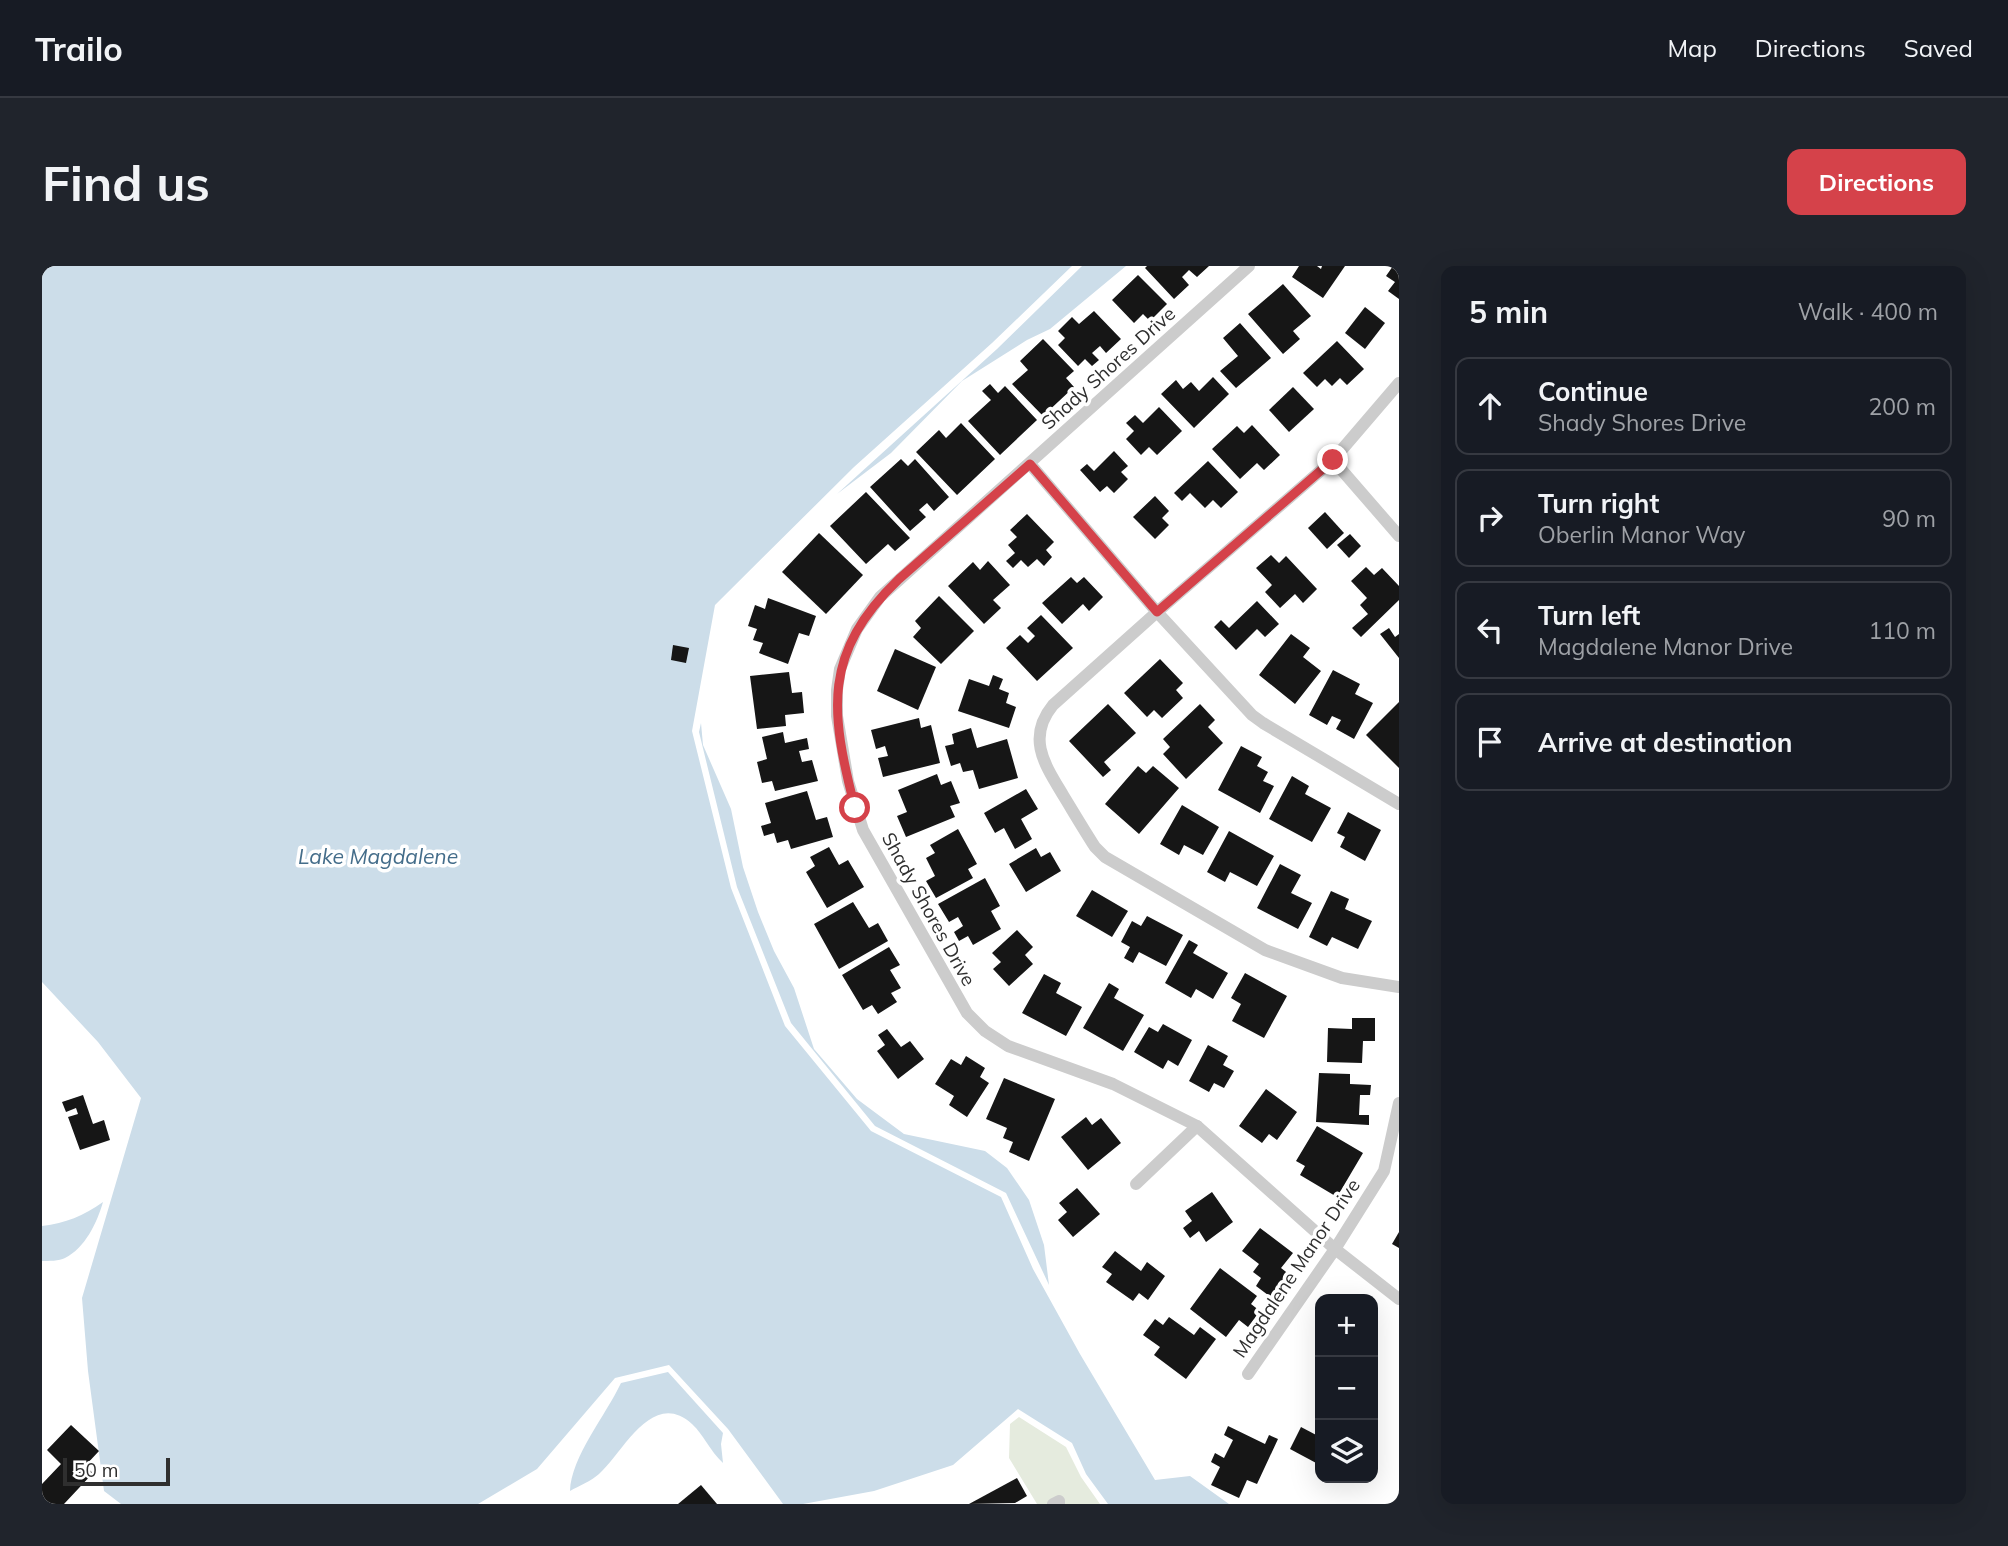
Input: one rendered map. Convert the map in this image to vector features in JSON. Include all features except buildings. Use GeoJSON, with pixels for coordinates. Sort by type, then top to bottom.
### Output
{"type":"FeatureCollection","features":[{"type":"Feature","properties":{"kind":"street","name":"Shady Shores Drive"},"geometry":{"type":"LineString","coordinates":[[1249,266],[880,597],[846,650],[837,690],[837,716],[848,781],[863,830],[958,1001],[975,1023],[1007,1046],[1114,1084],[1197,1126],[1335,1250],[1399,1299]]}},
{"type":"Feature","properties":{"kind":"street"},"geometry":{"type":"LineString","coordinates":[[1399,383],[1333,460],[1053,705],[1043,722],[1040,744],[1045,765],[1095,847],[1105,857],[1265,950],[1342,978],[1399,987]]}},
{"type":"Feature","properties":{"kind":"street"},"geometry":{"type":"LineString","coordinates":[[1333,460],[1399,536]]}},
{"type":"Feature","properties":{"kind":"street"},"geometry":{"type":"LineString","coordinates":[[1030,464],[1157,612],[1244,706],[1263,723],[1399,804]]}},
{"type":"Feature","properties":{"kind":"street","name":"Magdalene Manor Drive"},"geometry":{"type":"LineString","coordinates":[[1248,1374],[1335,1250],[1384,1171],[1399,1103]]}},
{"type":"Feature","properties":{"kind":"street"},"geometry":{"type":"LineString","coordinates":[[1136,1184],[1197,1126]]}},
{"type":"Feature","properties":{"kind":"street"},"geometry":{"type":"LineString","coordinates":[[1054,1504],[1059,1501],[1059,1504]]}},
{"type":"Feature","properties":{"kind":"shaded area"},"geometry":{"type":"Polygon","coordinates":[[[1019,1417],[1066,1447],[1081,1477],[1100,1504],[1037,1504],[1009,1458],[1010,1424],[1019,1417]]]}},
{"type":"Feature","properties":{"kind":"water","name":"Lake Magdalene"},"geometry":{"type":"Polygon","coordinates":[[[42,266],[1072,266],[992,343],[854,467],[715,605],[692,731],[731,888],[785,1026],[871,1131],[1001,1197],[1033,1269],[1155,1480],[1190,1476],[1229,1504],[1108,1504],[1086,1474],[1072,1443],[1018,1409],[953,1465],[874,1491],[803,1504],[783,1504],[728,1429],[669,1365],[615,1378],[537,1469],[478,1504],[121,1504],[104,1491],[88,1371],[82,1298],[141,1098],[98,1042],[42,982],[42,266]]]}},
{"type":"Feature","properties":{"kind":"water"},"geometry":{"type":"Polygon","coordinates":[[[1082,266],[1126,266],[1050,329],[1027,340],[962,381],[891,453],[837,494],[997,349],[1082,266]]]}},
{"type":"Feature","properties":{"kind":"water"},"geometry":{"type":"Polygon","coordinates":[[[701,723],[703,745],[731,809],[743,867],[758,912],[774,951],[794,988],[814,1049],[857,1099],[904,1134],[985,1151],[1007,1168],[1029,1200],[1044,1245],[1049,1285],[1006,1193],[875,1126],[791,1023],[737,887],[699,732],[701,723]]]}},
{"type":"Feature","properties":{"kind":"water"},"geometry":{"type":"Polygon","coordinates":[[[103,1202],[94,1226],[79,1248],[63,1259],[42,1261],[42,1226],[74,1218],[103,1202]]]}},
{"type":"Feature","properties":{"kind":"water"},"geometry":{"type":"Polygon","coordinates":[[[668,1372],[723,1433],[723,1463],[692,1424],[678,1415],[664,1414],[651,1418],[628,1439],[599,1474],[570,1491],[576,1464],[621,1383],[668,1372]]]}},
{"type":"Feature","properties":{"kind":"route"},"geometry":{"type":"LineString","coordinates":[[855,808],[837,716],[837,690],[846,650],[880,597],[1030,464],[1157,612],[1333,460]]}}]}
